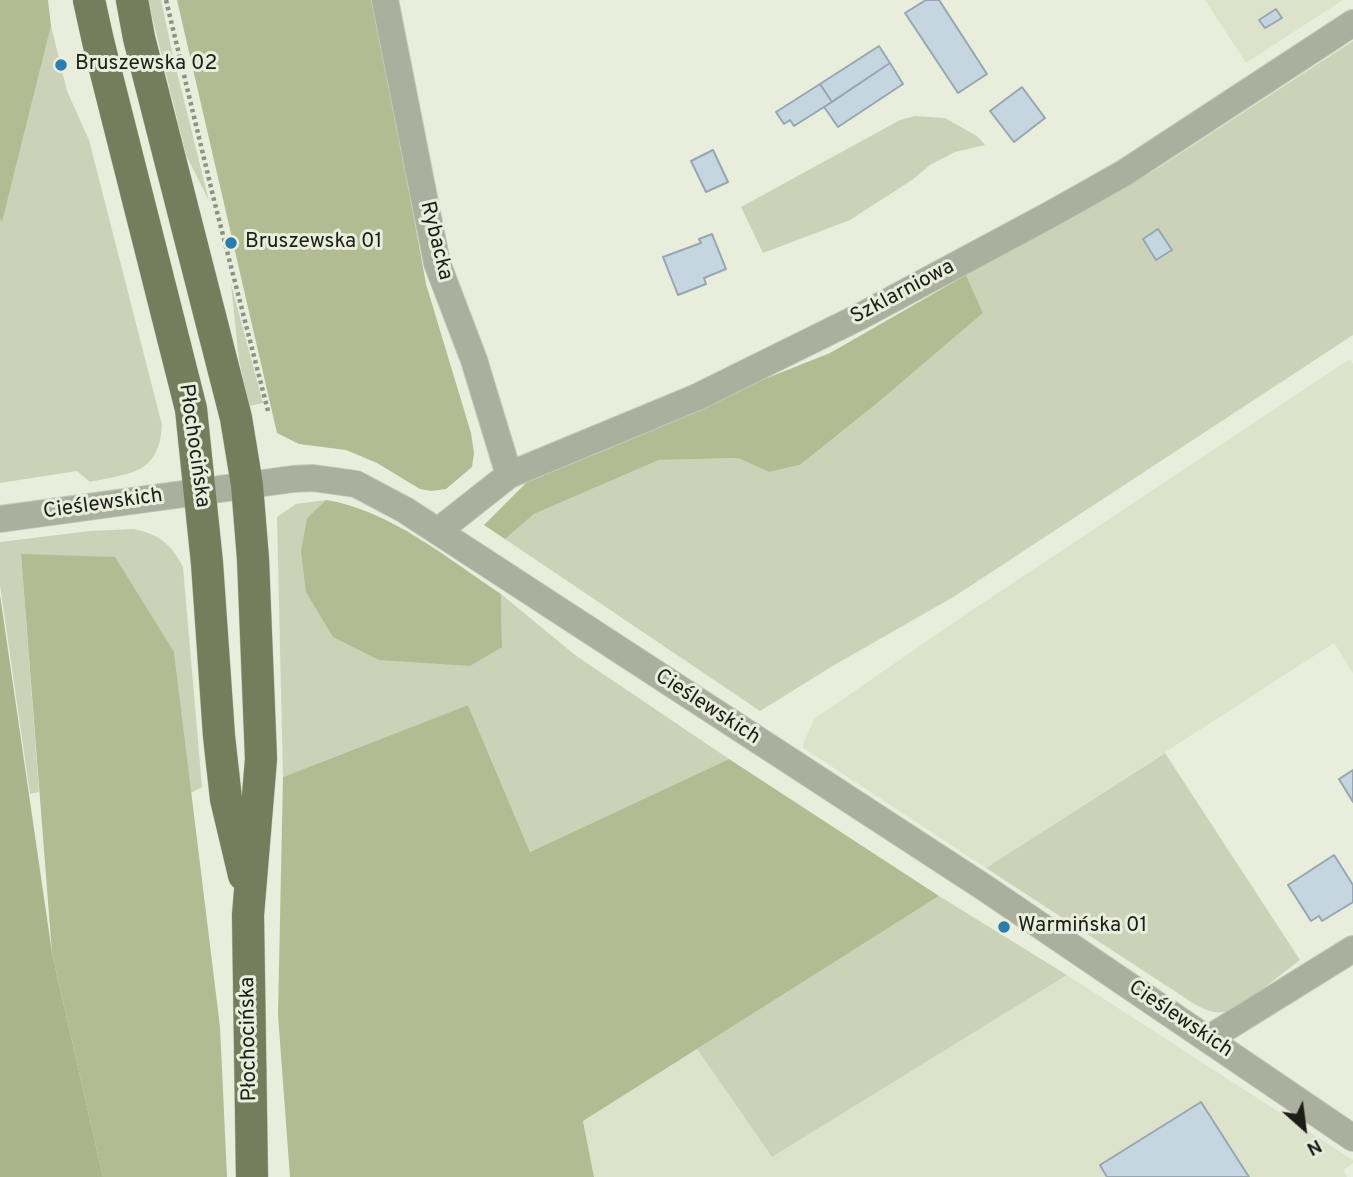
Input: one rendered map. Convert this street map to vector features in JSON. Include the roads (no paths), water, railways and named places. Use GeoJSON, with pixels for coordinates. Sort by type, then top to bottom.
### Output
{"type":"FeatureCollection","features":[{"type":"Feature","properties":{"kind":"main road","name":"Płochocińska"},"geometry":{"type":"LineString","coordinates":[[89,0],[191,409],[201,492],[226,799],[249,901]]}},
{"type":"Feature","properties":{"kind":"main road","name":"Płochocińska"},"geometry":{"type":"LineString","coordinates":[[132,0],[139,38],[236,418],[247,485],[253,559],[261,759],[249,901],[253,1177]]}},
{"type":"Feature","properties":{"kind":"street","name":"Rybacka"},"geometry":{"type":"LineString","coordinates":[[385,0],[437,263],[474,360],[509,475]]}},
{"type":"Feature","properties":{"kind":"street","name":"Szklarniowa"},"geometry":{"type":"LineString","coordinates":[[438,531],[509,475],[695,398],[860,316],[1053,213],[1124,173],[1353,23]]}},
{"type":"Feature","properties":{"kind":"street","name":"Cieślewskich"},"geometry":{"type":"LineString","coordinates":[[0,519],[313,478],[355,484],[438,531],[985,888],[1353,1138]]}},
{"type":"Feature","properties":{"kind":"street"},"geometry":{"type":"LineString","coordinates":[[1208,1039],[1353,948]]}},
{"type":"Feature","properties":{"kind":"place","name":"Bruszewska 02"},"geometry":{"type":"Point","coordinates":[61,65]}},
{"type":"Feature","properties":{"kind":"place","name":"Bruszewska 01"},"geometry":{"type":"Point","coordinates":[231,243]}},
{"type":"Feature","properties":{"kind":"place","name":"Warmińska 01"},"geometry":{"type":"Point","coordinates":[1004,927]}}]}
